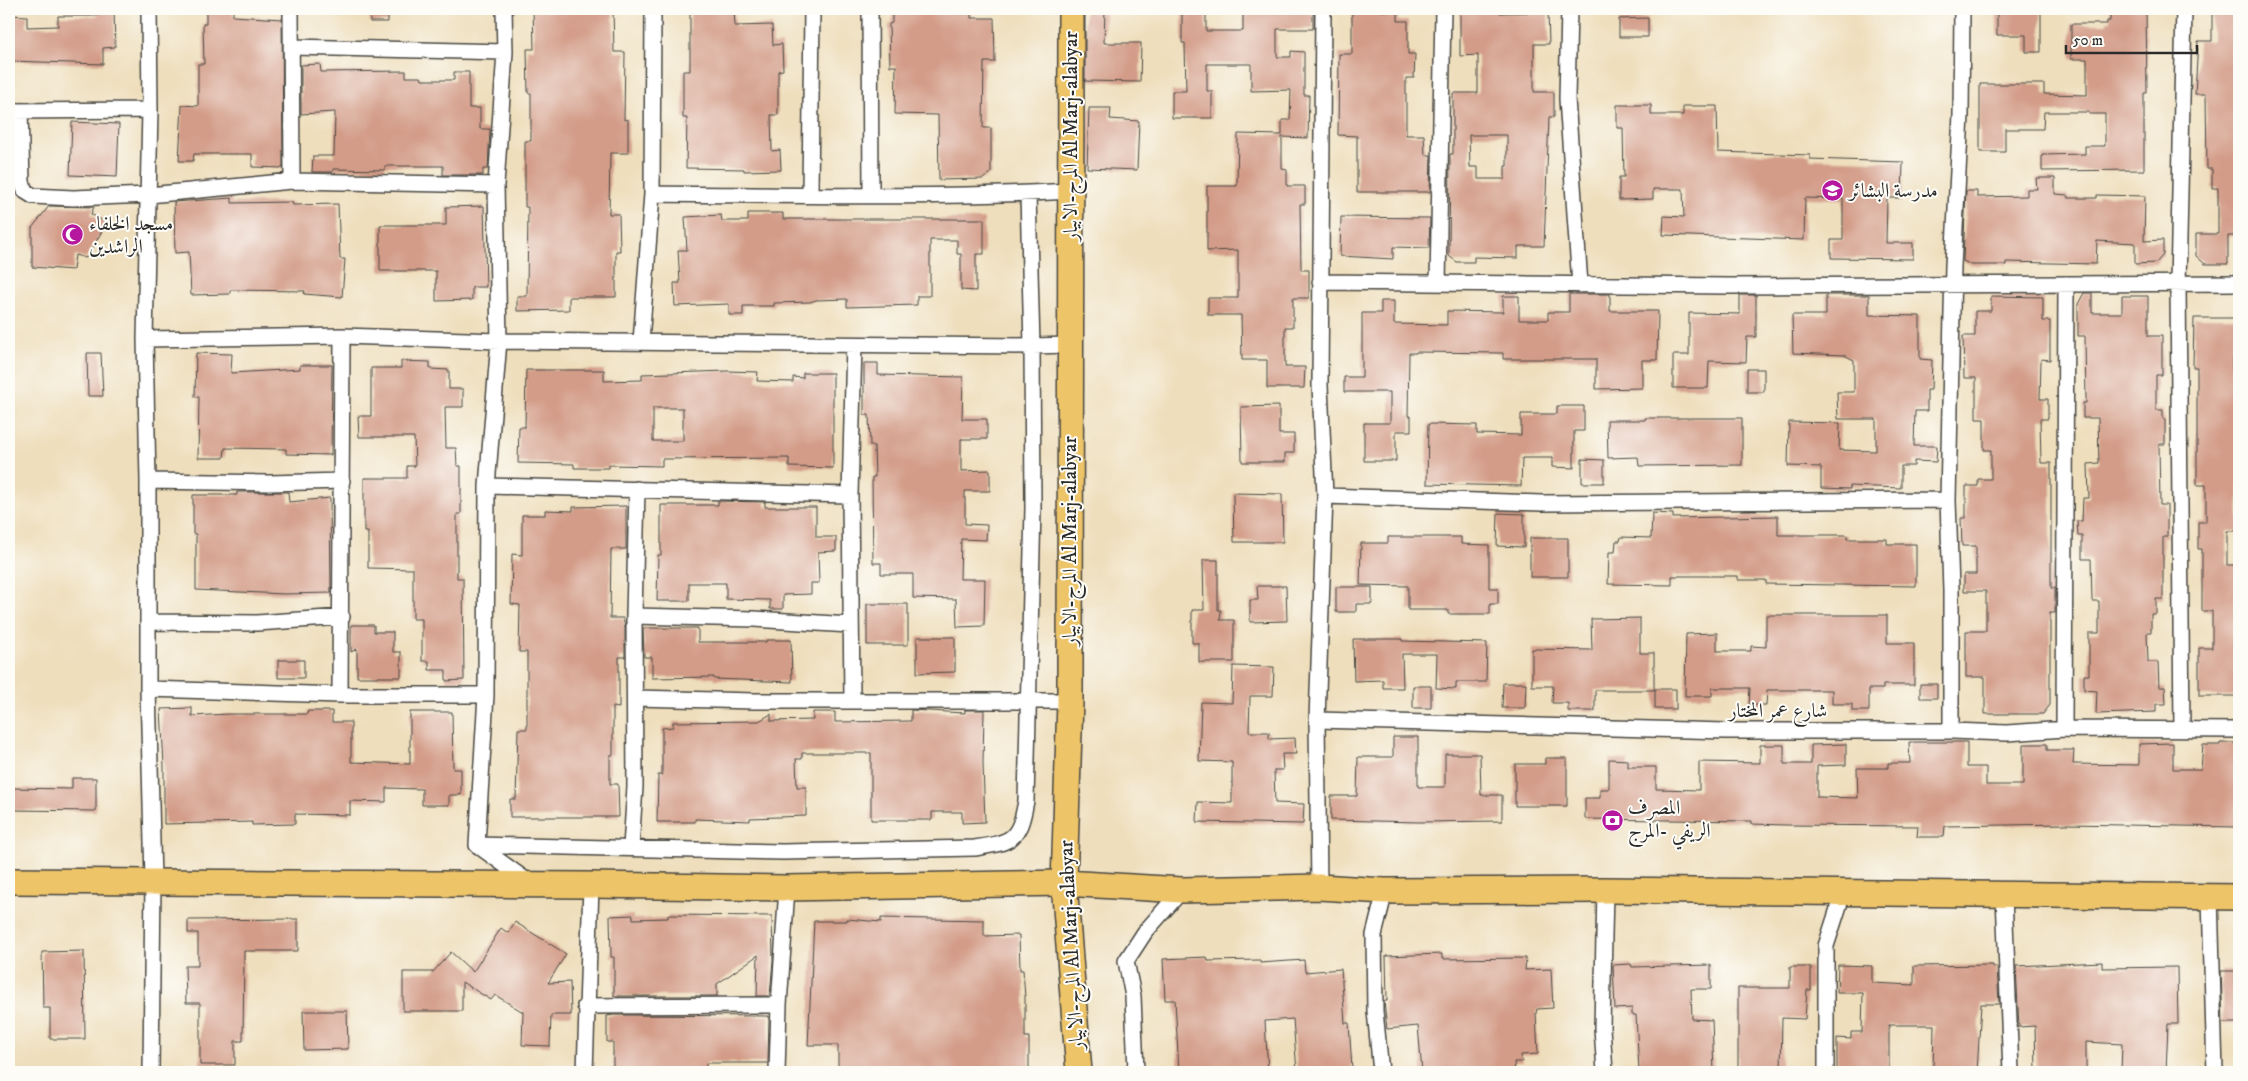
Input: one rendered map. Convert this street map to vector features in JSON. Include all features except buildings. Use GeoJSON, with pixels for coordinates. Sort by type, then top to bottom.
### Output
{"type":"FeatureCollection","features":[{"type":"Feature","properties":{"kind":"main road","name":"المرج-الابيار Al Marj-alabyar"},"geometry":{"type":"LineString","coordinates":[[1071,9],[1070,701],[1064,883],[1079,1072]]}},
{"type":"Feature","properties":{"kind":"main road"},"geometry":{"type":"LineString","coordinates":[[9,881],[153,880],[787,888],[1064,883],[1182,890],[1319,887],[1385,891],[1605,890],[2004,896],[2239,897]]}},
{"type":"Feature","properties":{"kind":"street"},"geometry":{"type":"LineString","coordinates":[[148,9],[150,110],[145,339],[148,481],[148,689],[153,880],[151,1072]]}},
{"type":"Feature","properties":{"kind":"street"},"geometry":{"type":"LineString","coordinates":[[291,9],[292,181]]}},
{"type":"Feature","properties":{"kind":"street"},"geometry":{"type":"LineString","coordinates":[[477,846],[486,695],[487,486],[499,342],[496,185],[505,52],[504,9]]}},
{"type":"Feature","properties":{"kind":"street"},"geometry":{"type":"LineString","coordinates":[[641,342],[652,194],[653,9]]}},
{"type":"Feature","properties":{"kind":"street"},"geometry":{"type":"LineString","coordinates":[[810,194],[812,9]]}},
{"type":"Feature","properties":{"kind":"street"},"geometry":{"type":"LineString","coordinates":[[870,9],[871,195]]}},
{"type":"Feature","properties":{"kind":"street"},"geometry":{"type":"LineString","coordinates":[[1319,887],[1317,720],[1325,496],[1320,386],[1323,9]]}},
{"type":"Feature","properties":{"kind":"street"},"geometry":{"type":"LineString","coordinates":[[1438,283],[1443,9]]}},
{"type":"Feature","properties":{"kind":"street"},"geometry":{"type":"LineString","coordinates":[[1569,9],[1567,99],[1580,285]]}},
{"type":"Feature","properties":{"kind":"street"},"geometry":{"type":"LineString","coordinates":[[1951,731],[1951,590],[1948,500],[1953,284],[1961,114],[1962,9]]}},
{"type":"Feature","properties":{"kind":"street"},"geometry":{"type":"LineString","coordinates":[[2182,730],[2178,284],[2184,9]]}},
{"type":"Feature","properties":{"kind":"street"},"geometry":{"type":"LineString","coordinates":[[292,47],[505,52]]}},
{"type":"Feature","properties":{"kind":"street"},"geometry":{"type":"LineString","coordinates":[[150,110],[14,111],[25,191],[33,196],[73,198],[148,195],[292,181],[496,185]]}},
{"type":"Feature","properties":{"kind":"street"},"geometry":{"type":"LineString","coordinates":[[652,194],[1028,194],[1071,191]]}},
{"type":"Feature","properties":{"kind":"street"},"geometry":{"type":"LineString","coordinates":[[477,846],[631,847],[783,852],[974,848],[1000,844],[1013,836],[1022,826],[1025,810],[1033,508],[1032,346],[1028,194]]}},
{"type":"Feature","properties":{"kind":"street"},"geometry":{"type":"LineString","coordinates":[[1320,282],[1580,285],[2239,284]]}},
{"type":"Feature","properties":{"kind":"street"},"geometry":{"type":"LineString","coordinates":[[2064,729],[2066,284]]}},
{"type":"Feature","properties":{"kind":"street"},"geometry":{"type":"LineString","coordinates":[[145,339],[342,336],[499,342],[1071,345]]}},
{"type":"Feature","properties":{"kind":"street"},"geometry":{"type":"LineString","coordinates":[[340,695],[342,617],[342,336]]}},
{"type":"Feature","properties":{"kind":"street"},"geometry":{"type":"LineString","coordinates":[[852,699],[850,495],[854,345]]}},
{"type":"Feature","properties":{"kind":"street"},"geometry":{"type":"LineString","coordinates":[[148,481],[270,483],[342,481]]}},
{"type":"Feature","properties":{"kind":"street"},"geometry":{"type":"LineString","coordinates":[[487,486],[850,495]]}},
{"type":"Feature","properties":{"kind":"street"},"geometry":{"type":"LineString","coordinates":[[631,847],[635,786],[636,698],[634,616],[637,489]]}},
{"type":"Feature","properties":{"kind":"street"},"geometry":{"type":"LineString","coordinates":[[1325,496],[1542,503],[1948,500]]}},
{"type":"Feature","properties":{"kind":"street"},"geometry":{"type":"LineString","coordinates":[[634,616],[754,619],[850,625]]}},
{"type":"Feature","properties":{"kind":"street"},"geometry":{"type":"LineString","coordinates":[[148,622],[257,623],[342,617]]}},
{"type":"Feature","properties":{"kind":"street"},"geometry":{"type":"LineString","coordinates":[[148,689],[340,695],[486,695]]}},
{"type":"Feature","properties":{"kind":"street"},"geometry":{"type":"LineString","coordinates":[[636,698],[1070,701]]}},
{"type":"Feature","properties":{"kind":"street","name":"شارع عمر المختار"},"geometry":{"type":"LineString","coordinates":[[1317,720],[1726,731],[1951,731],[2007,733],[2064,729],[2239,730]]}},
{"type":"Feature","properties":{"kind":"street"},"geometry":{"type":"LineString","coordinates":[[477,846],[534,886]]}},
{"type":"Feature","properties":{"kind":"street"},"geometry":{"type":"LineString","coordinates":[[585,1072],[585,1006],[591,885]]}},
{"type":"Feature","properties":{"kind":"street"},"geometry":{"type":"LineString","coordinates":[[777,1072],[779,1005],[787,888]]}},
{"type":"Feature","properties":{"kind":"street"},"geometry":{"type":"LineString","coordinates":[[1136,1072],[1133,996],[1126,961],[1145,932],[1182,890]]}},
{"type":"Feature","properties":{"kind":"street"},"geometry":{"type":"LineString","coordinates":[[1605,890],[1602,1028],[1605,1072]]}},
{"type":"Feature","properties":{"kind":"street"},"geometry":{"type":"LineString","coordinates":[[1381,1072],[1375,1011],[1374,935],[1385,891]]}},
{"type":"Feature","properties":{"kind":"street"},"geometry":{"type":"LineString","coordinates":[[1826,1072],[1826,946],[1844,893]]}},
{"type":"Feature","properties":{"kind":"street"},"geometry":{"type":"LineString","coordinates":[[2004,896],[2012,1072]]}},
{"type":"Feature","properties":{"kind":"street"},"geometry":{"type":"LineString","coordinates":[[2210,897],[2214,1072]]}},
{"type":"Feature","properties":{"kind":"street"},"geometry":{"type":"LineString","coordinates":[[585,1006],[779,1005]]}},
{"type":"Feature","properties":{"kind":"place","name":"مدرسة البشائر"},"geometry":{"type":"Point","coordinates":[1833,191]}},
{"type":"Feature","properties":{"kind":"place","name":"مسجد الخلفاء الراشدين"},"geometry":{"type":"Point","coordinates":[73,235]}},
{"type":"Feature","properties":{"kind":"place","name":"المصرف الريفي -المرج"},"geometry":{"type":"Point","coordinates":[1612,820]}}]}
